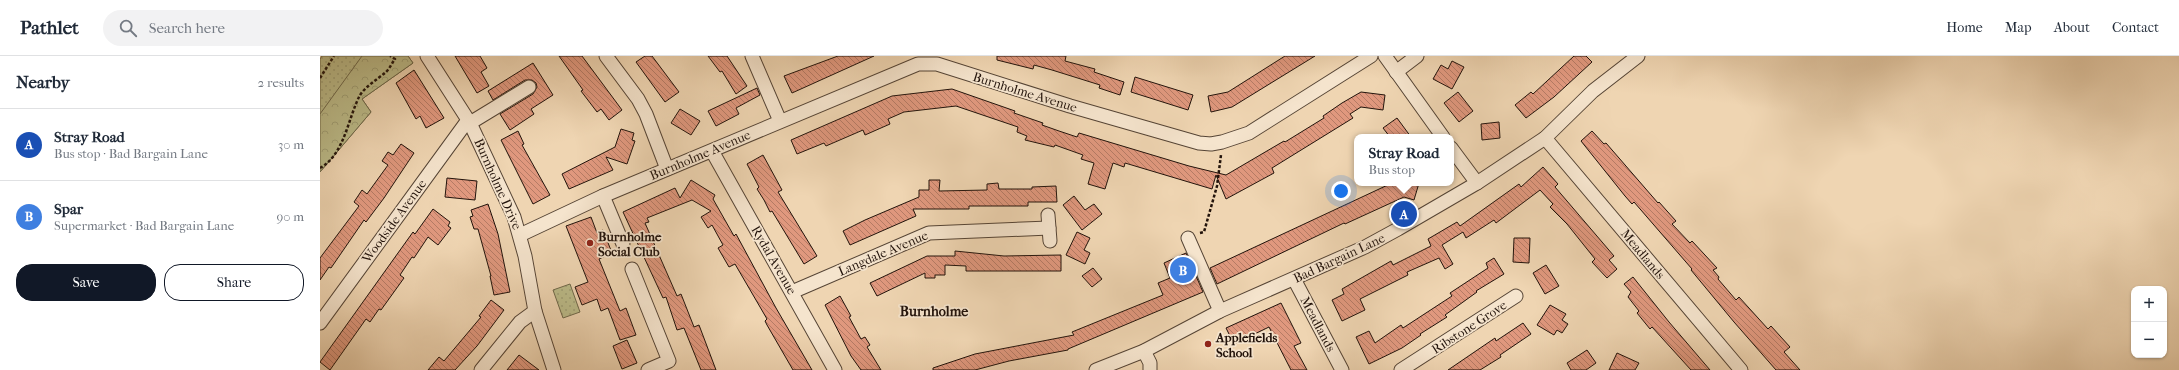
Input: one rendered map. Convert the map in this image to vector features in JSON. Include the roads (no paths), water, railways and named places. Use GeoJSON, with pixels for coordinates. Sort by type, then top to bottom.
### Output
{"type":"FeatureCollection","features":[{"type":"Feature","properties":{"kind":"street","name":"Burnholme Drive"},"geometry":{"type":"LineString","coordinates":[[427,56],[469,122],[503,192],[520,235],[535,311],[554,370]]}},
{"type":"Feature","properties":{"kind":"street"},"geometry":{"type":"LineString","coordinates":[[606,56],[638,99],[646,114],[667,169]]}},
{"type":"Feature","properties":{"kind":"street"},"geometry":{"type":"LineString","coordinates":[[752,56],[780,121]]}},
{"type":"Feature","properties":{"kind":"street","name":"Burnholme Avenue"},"geometry":{"type":"LineString","coordinates":[[520,235],[603,196],[918,64],[927,63],[1211,144],[1249,133],[1371,56]]}},
{"type":"Feature","properties":{"kind":"street"},"geometry":{"type":"LineString","coordinates":[[1385,56],[1441,134]]}},
{"type":"Feature","properties":{"kind":"street"},"geometry":{"type":"LineString","coordinates":[[1396,72],[1417,56]]}},
{"type":"Feature","properties":{"kind":"street","name":"Bad Bargain Lane"},"geometry":{"type":"LineString","coordinates":[[1096,370],[1144,351],[1220,311],[1365,247],[1477,183],[1545,138],[1593,91],[1638,56]]}},
{"type":"Feature","properties":{"kind":"street"},"geometry":{"type":"LineString","coordinates":[[469,122],[529,87]]}},
{"type":"Feature","properties":{"kind":"street","name":"Woodside Avenue"},"geometry":{"type":"LineString","coordinates":[[320,323],[469,122]]}},
{"type":"Feature","properties":{"kind":"street","name":"Meadlands"},"geometry":{"type":"LineString","coordinates":[[1545,138],[1741,370]]}},
{"type":"Feature","properties":{"kind":"street","name":"Rydal Avenue"},"geometry":{"type":"LineString","coordinates":[[712,151],[835,370]]}},
{"type":"Feature","properties":{"kind":"street"},"geometry":{"type":"LineString","coordinates":[[1454,152],[1477,183]]}},
{"type":"Feature","properties":{"kind":"street"},"geometry":{"type":"LineString","coordinates":[[603,196],[623,244]]}},
{"type":"Feature","properties":{"kind":"street","name":"Langdale Avenue"},"geometry":{"type":"LineString","coordinates":[[792,292],[929,233],[1050,235],[1048,215]]}},
{"type":"Feature","properties":{"kind":"street"},"geometry":{"type":"LineString","coordinates":[[1188,238],[1220,311]]}},
{"type":"Feature","properties":{"kind":"street"},"geometry":{"type":"LineString","coordinates":[[632,270],[669,361],[648,370]]}},
{"type":"Feature","properties":{"kind":"street","name":"Meadlands"},"geometry":{"type":"LineString","coordinates":[[1294,279],[1342,370]]}},
{"type":"Feature","properties":{"kind":"street","name":"Ribstone Grove"},"geometry":{"type":"LineString","coordinates":[[1401,370],[1516,296]]}},
{"type":"Feature","properties":{"kind":"street"},"geometry":{"type":"LineString","coordinates":[[481,370],[520,322],[535,311]]}},
{"type":"Feature","properties":{"kind":"street"},"geometry":{"type":"LineString","coordinates":[[1144,351],[1151,369]]}},
{"type":"Feature","properties":{"kind":"place","name":"Stray Road"},"geometry":{"type":"Point","coordinates":[1404,214]}},
{"type":"Feature","properties":{"kind":"place","name":"Burnholme Social Club"},"geometry":{"type":"Point","coordinates":[590,243]}},
{"type":"Feature","properties":{"kind":"place","name":"Spar"},"geometry":{"type":"Point","coordinates":[1183,270]}},
{"type":"Feature","properties":{"kind":"place","name":"Applefields School"},"geometry":{"type":"Point","coordinates":[1208,344]}},
{"type":"Feature","properties":{"kind":"district","name":"Burnholme"},"geometry":{"type":"Point","coordinates":[934,311]}}]}
